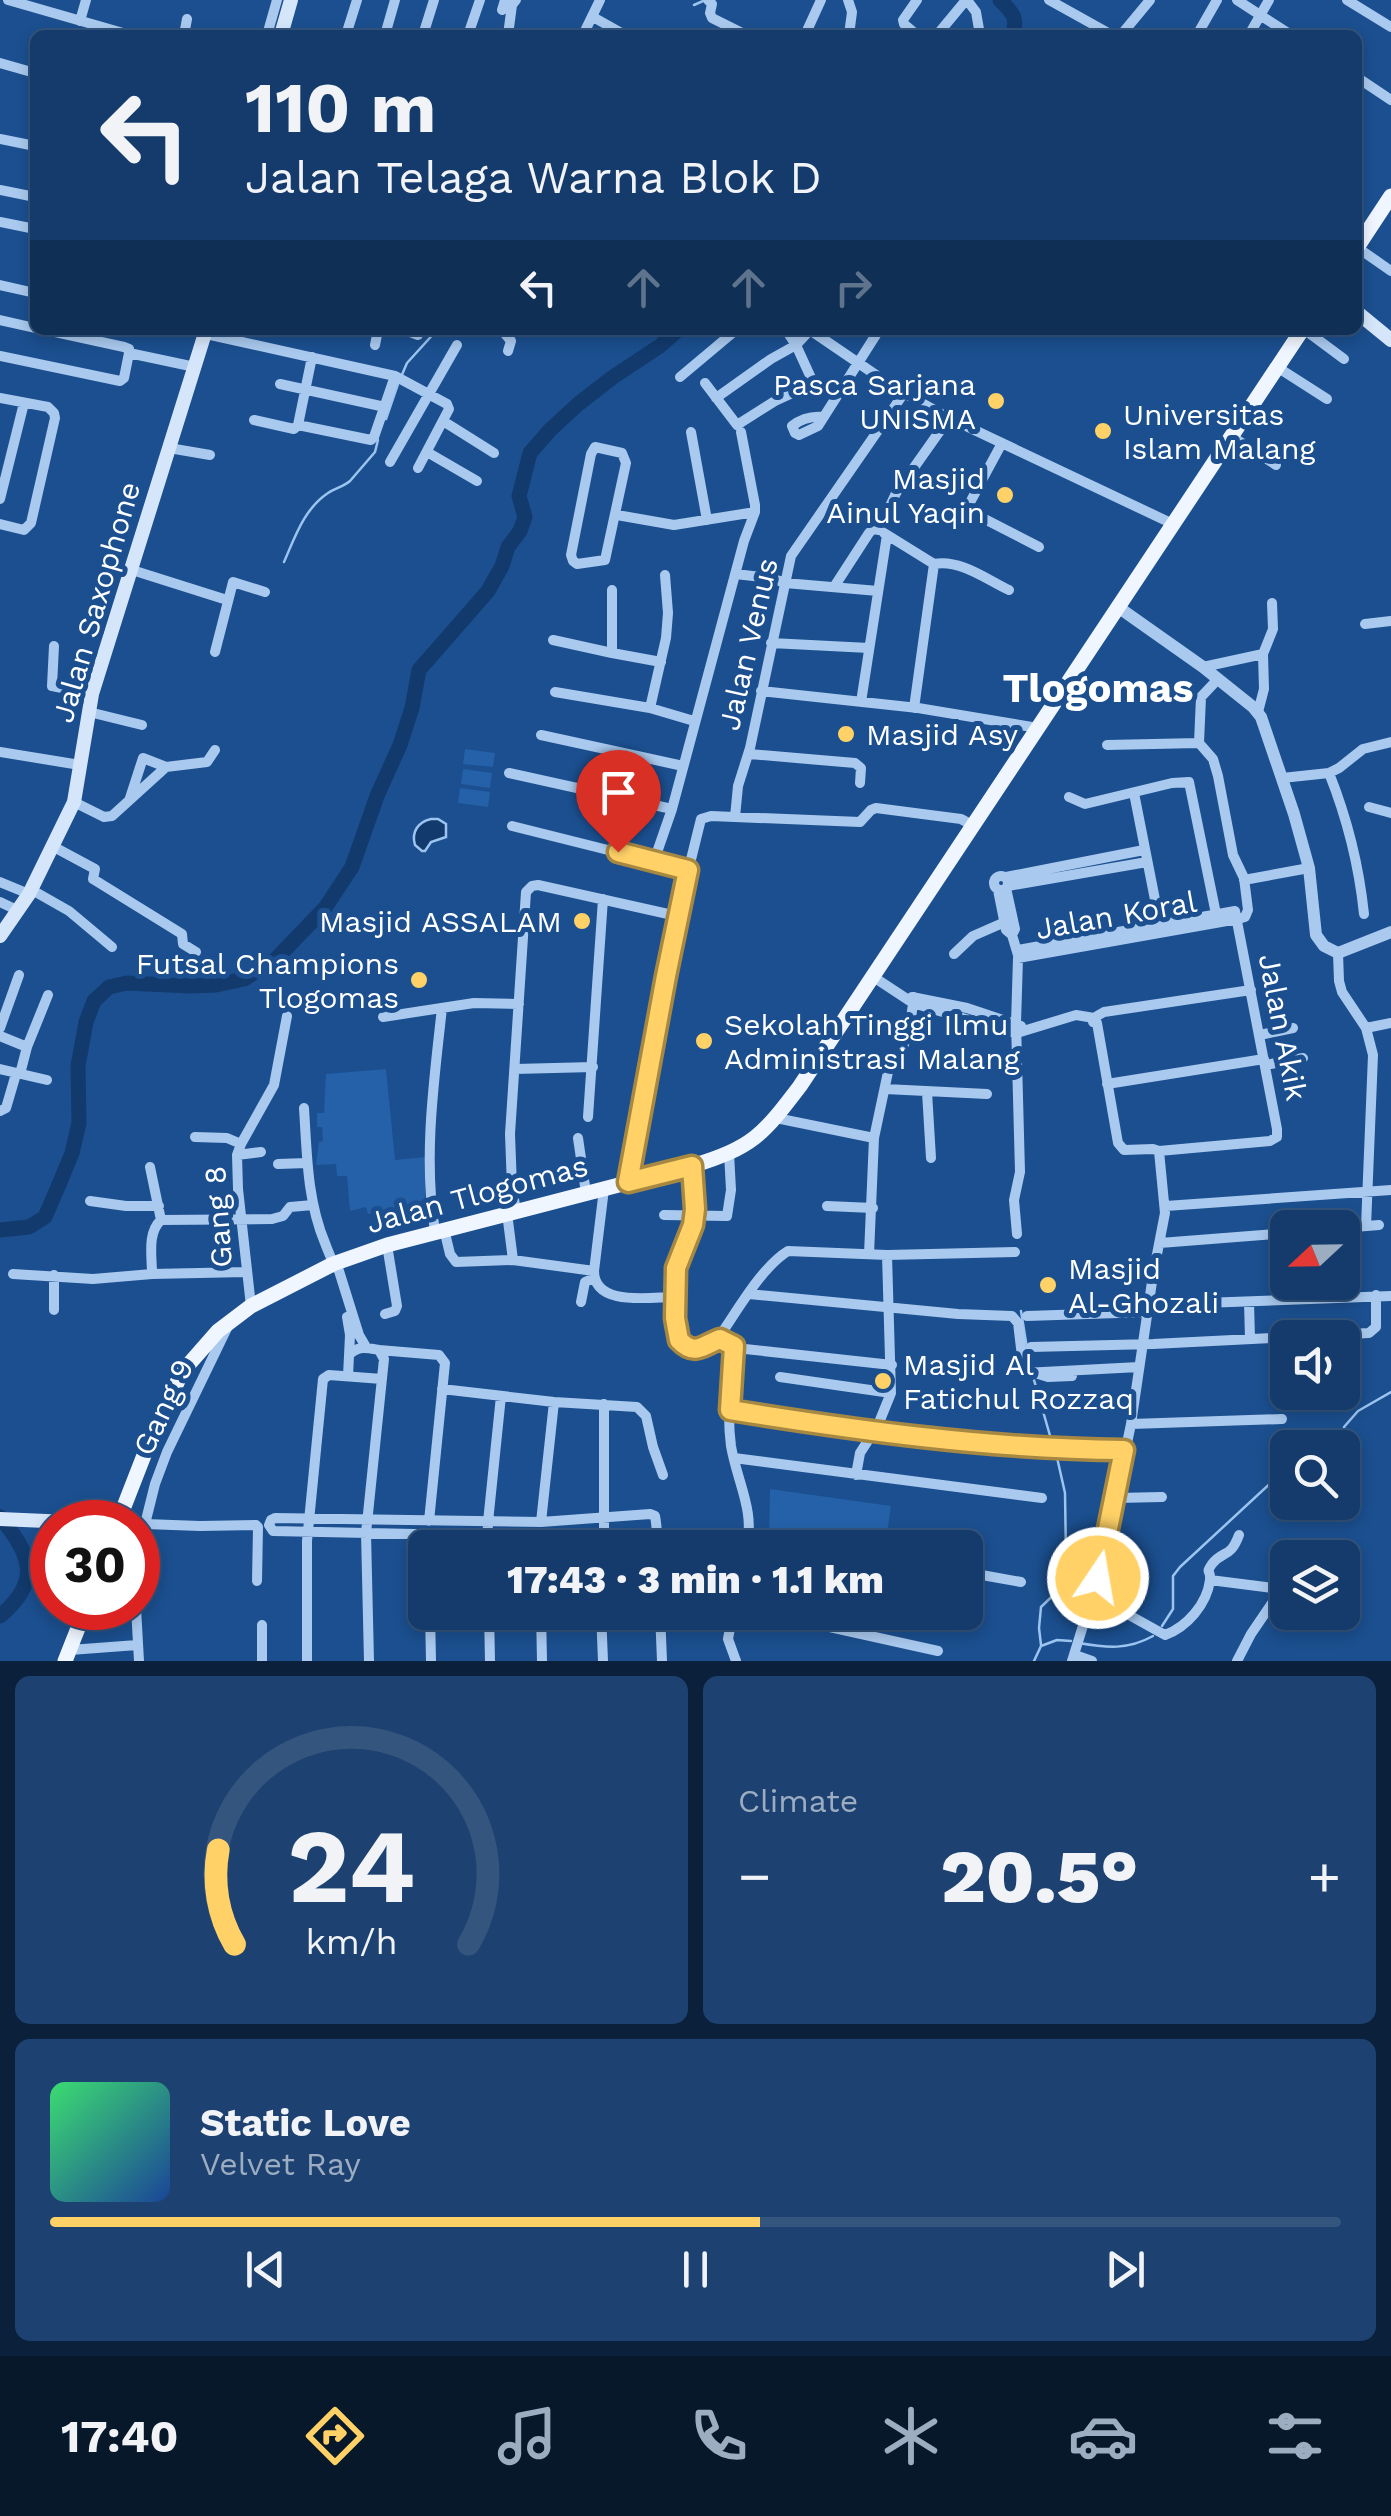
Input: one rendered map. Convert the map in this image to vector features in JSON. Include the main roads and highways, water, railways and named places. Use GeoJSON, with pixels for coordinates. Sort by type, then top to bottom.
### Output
{"type":"FeatureCollection","features":[{"type":"Feature","properties":{"kind":"main road"},"geometry":{"type":"LineString","coordinates":[[282,30],[290,0]]}},
{"type":"Feature","properties":{"kind":"main road"},"geometry":{"type":"LineString","coordinates":[[1362,241],[1391,196]]}},
{"type":"Feature","properties":{"kind":"main road"},"geometry":{"type":"LineString","coordinates":[[1362,316],[1391,340]]}},
{"type":"Feature","properties":{"kind":"main road","name":"Jalan Saxophone"},"geometry":{"type":"LineString","coordinates":[[0,936],[30,892],[74,802],[92,694],[204,335]]}},
{"type":"Feature","properties":{"kind":"main road","name":"Jalan Tlogomas"},"geometry":{"type":"LineString","coordinates":[[126,1500],[182,1372],[204,1344],[251,1306],[333,1264],[387,1244],[692,1166],[755,1139],[800,1086],[875,978],[972,825],[1300,335]]}},
{"type":"Feature","properties":{"kind":"main road"},"geometry":{"type":"LineString","coordinates":[[0,1519],[30,1520]]}},
{"type":"Feature","properties":{"kind":"main road"},"geometry":{"type":"LineString","coordinates":[[67,1655],[77,1630]]}},
{"type":"Feature","properties":{"kind":"waterway"},"geometry":{"type":"LineString","coordinates":[[1000,0],[1013,16],[1013,30]]}},
{"type":"Feature","properties":{"kind":"waterway"},"geometry":{"type":"LineString","coordinates":[[694,5],[703,1]]}},
{"type":"Feature","properties":{"kind":"waterway"},"geometry":{"type":"LineString","coordinates":[[401,377],[407,363],[432,335]]}},
{"type":"Feature","properties":{"kind":"waterway"},"geometry":{"type":"LineString","coordinates":[[0,1230],[29,1227],[45,1217],[72,1153],[79,1123],[78,1066],[94,1001],[109,987],[127,983],[191,986],[244,979],[275,960],[325,908],[352,867],[400,745],[419,670],[488,591],[508,547],[520,531],[525,517],[519,496],[530,453],[577,405],[672,335]]}},
{"type":"Feature","properties":{"kind":"waterway"},"geometry":{"type":"LineString","coordinates":[[386,419],[398,384]]}},
{"type":"Feature","properties":{"kind":"waterway"},"geometry":{"type":"LineString","coordinates":[[284,562],[313,507],[350,481],[375,452],[378,440]]}},
{"type":"Feature","properties":{"kind":"waterway"},"geometry":{"type":"LineString","coordinates":[[1021,1311],[1030,1367]]}},
{"type":"Feature","properties":{"kind":"waterway"},"geometry":{"type":"LineString","coordinates":[[1034,1380],[1053,1446]]}},
{"type":"Feature","properties":{"kind":"waterway"},"geometry":{"type":"LineString","coordinates":[[1344,1430],[1358,1411],[1391,1392]]}},
{"type":"Feature","properties":{"kind":"waterway"},"geometry":{"type":"LineString","coordinates":[[1041,1645],[1041,1607],[1071,1578],[1066,1556],[1065,1493],[1056,1453]]}},
{"type":"Feature","properties":{"kind":"waterway"},"geometry":{"type":"LineString","coordinates":[[1162,1626],[1173,1609],[1173,1576],[1270,1484]]}},
{"type":"Feature","properties":{"kind":"waterway"},"geometry":{"type":"LineString","coordinates":[[0,1517],[19,1544],[27,1568],[22,1592],[0,1616]]}},
{"type":"Feature","properties":{"kind":"waterway"},"geometry":{"type":"LineString","coordinates":[[1079,1643],[1117,1647],[1153,1636]]}},
{"type":"Feature","properties":{"kind":"waterway"},"geometry":{"type":"LineString","coordinates":[[1034,1661],[1041,1646],[1057,1640],[1071,1641]]}},
{"type":"Feature","properties":{"kind":"place","name":"Pasca Sarjana UNISMA"},"geometry":{"type":"Point","coordinates":[996,401]}},
{"type":"Feature","properties":{"kind":"place","name":"Universitas Islam Malang"},"geometry":{"type":"Point","coordinates":[1103,431]}},
{"type":"Feature","properties":{"kind":"place","name":"Masjid Ainul Yaqin"},"geometry":{"type":"Point","coordinates":[1005,495]}},
{"type":"Feature","properties":{"kind":"place","name":"Masjid Asy"},"geometry":{"type":"Point","coordinates":[846,734]}},
{"type":"Feature","properties":{"kind":"place","name":"Masjid ASSALAM"},"geometry":{"type":"Point","coordinates":[582,921]}},
{"type":"Feature","properties":{"kind":"place","name":"Futsal Champions Tlogomas"},"geometry":{"type":"Point","coordinates":[419,980]}},
{"type":"Feature","properties":{"kind":"place","name":"Sekolah Tinggi Ilmu Administrasi Malang"},"geometry":{"type":"Point","coordinates":[704,1041]}},
{"type":"Feature","properties":{"kind":"place","name":"Masjid Al-Ghozali"},"geometry":{"type":"Point","coordinates":[1048,1285]}},
{"type":"Feature","properties":{"kind":"place","name":"Masjid Al Fatichul Rozzaq"},"geometry":{"type":"Point","coordinates":[883,1381]}},
{"type":"Feature","properties":{"kind":"district","name":"Tlogomas"},"geometry":{"type":"Point","coordinates":[1098,688]}}]}
